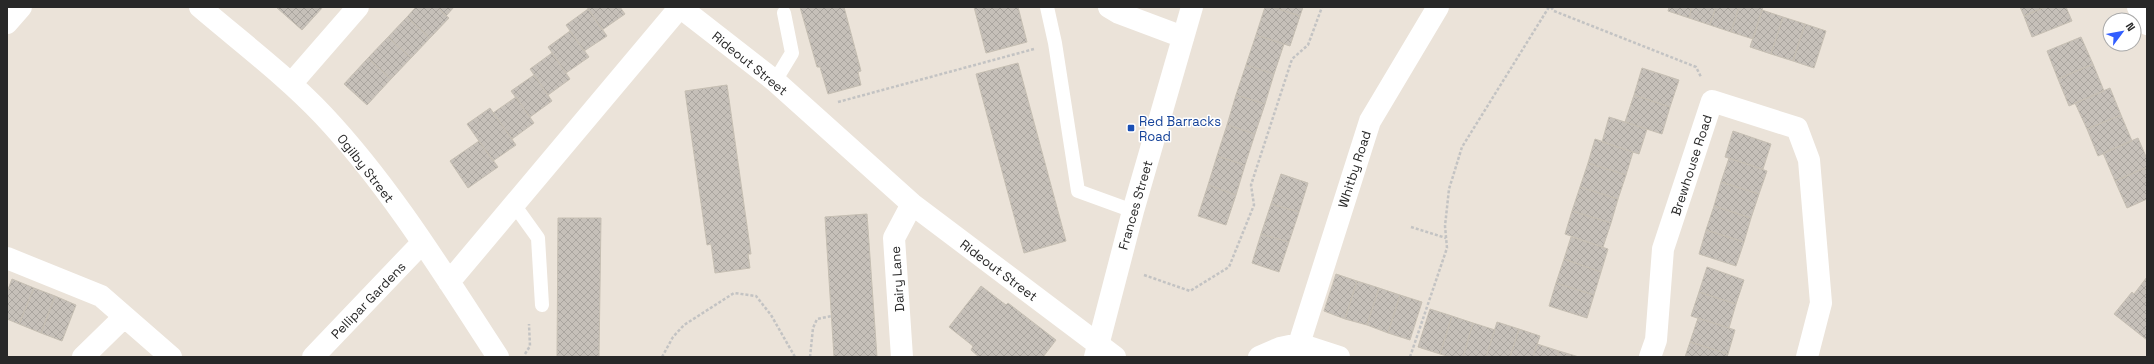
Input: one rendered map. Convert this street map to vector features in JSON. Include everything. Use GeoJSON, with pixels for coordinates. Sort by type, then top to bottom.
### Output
{"type":"FeatureCollection","features":[{"type":"Feature","properties":{"kind":"street"},"geometry":{"type":"LineString","coordinates":[[7,23],[21,7]]}},
{"type":"Feature","properties":{"kind":"street","name":"Ogilby Street"},"geometry":{"type":"LineString","coordinates":[[200,7],[291,84],[323,115],[358,156],[422,242],[498,357]]}},
{"type":"Feature","properties":{"kind":"street"},"geometry":{"type":"LineString","coordinates":[[291,84],[358,7]]}},
{"type":"Feature","properties":{"kind":"street","name":"Rideout Street"},"geometry":{"type":"LineString","coordinates":[[449,282],[515,206],[680,7],[775,81],[912,204],[1103,353]]}},
{"type":"Feature","properties":{"kind":"street"},"geometry":{"type":"LineString","coordinates":[[1110,7],[1119,13],[1183,36]]}},
{"type":"Feature","properties":{"kind":"street","name":"Frances Street"},"geometry":{"type":"LineString","coordinates":[[1103,353],[1118,266],[1192,7]]}},
{"type":"Feature","properties":{"kind":"street","name":"Whitby Road"},"geometry":{"type":"LineString","coordinates":[[1299,344],[1370,120],[1438,7]]}},
{"type":"Feature","properties":{"kind":"street"},"geometry":{"type":"LineString","coordinates":[[2138,7],[2147,24]]}},
{"type":"Feature","properties":{"kind":"street","name":"Brewhouse Road"},"geometry":{"type":"LineString","coordinates":[[1650,357],[1656,340],[1663,249],[1712,101],[1797,128],[1809,160],[1821,303],[1807,357]]}},
{"type":"Feature","properties":{"kind":"street","name":"Dairy Lane"},"geometry":{"type":"LineString","coordinates":[[902,357],[894,238],[912,204]]}},
{"type":"Feature","properties":{"kind":"street","name":"Pellipar Gardens"},"geometry":{"type":"LineString","coordinates":[[313,357],[422,242]]}},
{"type":"Feature","properties":{"kind":"street"},"geometry":{"type":"LineString","coordinates":[[7,258],[101,296],[171,357]]}},
{"type":"Feature","properties":{"kind":"street"},"geometry":{"type":"LineString","coordinates":[[83,357],[124,317]]}},
{"type":"Feature","properties":{"kind":"street"},"geometry":{"type":"LineString","coordinates":[[1259,357],[1280,348],[1299,344],[1339,357]]}},
{"type":"Feature","properties":{"kind":"lane"},"geometry":{"type":"LineString","coordinates":[[1047,7],[1055,43],[1078,191],[1133,212]]}},
{"type":"Feature","properties":{"kind":"lane"},"geometry":{"type":"LineString","coordinates":[[775,81],[792,53],[784,13]]}},
{"type":"Feature","properties":{"kind":"lane"},"geometry":{"type":"LineString","coordinates":[[515,206],[538,238],[542,305]]}},
{"type":"Feature","properties":{"kind":"path"},"geometry":{"type":"LineString","coordinates":[[1118,266],[1190,291],[1229,267],[1254,205],[1252,185],[1292,59],[1308,45],[1322,7]]}},
{"type":"Feature","properties":{"kind":"path"},"geometry":{"type":"LineString","coordinates":[[1410,357],[1447,248],[1445,226],[1449,189],[1462,147],[1550,7],[1554,11],[1696,67],[1712,101]]}},
{"type":"Feature","properties":{"kind":"path"},"geometry":{"type":"LineString","coordinates":[[837,102],[1055,43]]}},
{"type":"Feature","properties":{"kind":"path"},"geometry":{"type":"LineString","coordinates":[[1411,227],[1446,238]]}},
{"type":"Feature","properties":{"kind":"path"},"geometry":{"type":"LineString","coordinates":[[662,357],[673,337],[684,325],[734,293],[756,296],[771,315],[795,357]]}},
{"type":"Feature","properties":{"kind":"path"},"geometry":{"type":"LineString","coordinates":[[520,357],[525,354],[530,346],[529,306],[542,305]]}},
{"type":"Feature","properties":{"kind":"path"},"geometry":{"type":"LineString","coordinates":[[810,357],[813,328],[817,318],[832,316]]}},
{"type":"Feature","properties":{"kind":"building"},"geometry":{"type":"Polygon","coordinates":[[[276,7],[323,7],[302,30],[276,7]]]}},
{"type":"Feature","properties":{"kind":"building"},"geometry":{"type":"Polygon","coordinates":[[[416,7],[437,7],[449,18],[430,38],[407,17],[416,7]]]}},
{"type":"Feature","properties":{"kind":"building"},"geometry":{"type":"Polygon","coordinates":[[[437,7],[454,7],[446,16],[437,7]]]}},
{"type":"Feature","properties":{"kind":"building"},"geometry":{"type":"Polygon","coordinates":[[[587,7],[620,7],[625,14],[602,30],[587,7]]]}},
{"type":"Feature","properties":{"kind":"building"},"geometry":{"type":"Polygon","coordinates":[[[800,7],[844,7],[861,71],[858,72],[861,85],[828,94],[820,67],[817,67],[800,7]]]}},
{"type":"Feature","properties":{"kind":"building"},"geometry":{"type":"Polygon","coordinates":[[[974,7],[1018,7],[1027,42],[986,53],[974,7]]]}},
{"type":"Feature","properties":{"kind":"building"},"geometry":{"type":"Polygon","coordinates":[[[1265,7],[1272,7],[1300,16],[1290,46],[1256,35],[1265,7]]]}},
{"type":"Feature","properties":{"kind":"building"},"geometry":{"type":"Polygon","coordinates":[[[1272,7],[1303,7],[1300,16],[1272,7]]]}},
{"type":"Feature","properties":{"kind":"building"},"geometry":{"type":"Polygon","coordinates":[[[1669,7],[1692,7],[1689,18],[1668,11],[1669,7]]]}},
{"type":"Feature","properties":{"kind":"building"},"geometry":{"type":"Polygon","coordinates":[[[1692,7],[1716,7],[1710,25],[1689,18],[1692,7]]]}},
{"type":"Feature","properties":{"kind":"building"},"geometry":{"type":"Polygon","coordinates":[[[1716,7],[1739,7],[1731,32],[1710,25],[1716,7]]]}},
{"type":"Feature","properties":{"kind":"building"},"geometry":{"type":"Polygon","coordinates":[[[1739,7],[1763,7],[1753,39],[1731,32],[1739,7]]]}},
{"type":"Feature","properties":{"kind":"building"},"geometry":{"type":"Polygon","coordinates":[[[2020,7],[2045,7],[2024,16],[2020,7]]]}},
{"type":"Feature","properties":{"kind":"building"},"geometry":{"type":"Polygon","coordinates":[[[2045,7],[2066,7],[2072,21],[2032,37],[2024,16],[2045,7]]]}},
{"type":"Feature","properties":{"kind":"building"},"geometry":{"type":"Polygon","coordinates":[[[588,9],[607,36],[584,51],[566,25],[588,9]]]}},
{"type":"Feature","properties":{"kind":"building"},"geometry":{"type":"Polygon","coordinates":[[[1762,10],[1783,17],[1771,54],[1750,47],[1762,10]]]}},
{"type":"Feature","properties":{"kind":"building"},"geometry":{"type":"Polygon","coordinates":[[[407,17],[430,38],[411,58],[388,37],[407,17]]]}},
{"type":"Feature","properties":{"kind":"building"},"geometry":{"type":"Polygon","coordinates":[[[1783,17],[1805,24],[1793,61],[1771,54],[1783,17]]]}},
{"type":"Feature","properties":{"kind":"building"},"geometry":{"type":"Polygon","coordinates":[[[1805,24],[1826,31],[1814,68],[1793,61],[1805,24]]]}},
{"type":"Feature","properties":{"kind":"building"},"geometry":{"type":"Polygon","coordinates":[[[570,31],[589,57],[566,73],[548,47],[570,31]]]}},
{"type":"Feature","properties":{"kind":"building"},"geometry":{"type":"Polygon","coordinates":[[[1256,35],[1284,44],[1274,74],[1246,65],[1256,35]]]}},
{"type":"Feature","properties":{"kind":"building"},"geometry":{"type":"Polygon","coordinates":[[[388,37],[411,58],[391,79],[368,58],[388,37]]]}},
{"type":"Feature","properties":{"kind":"building"},"geometry":{"type":"Polygon","coordinates":[[[2081,37],[2093,64],[2058,79],[2047,51],[2081,37]]]}},
{"type":"Feature","properties":{"kind":"building"},"geometry":{"type":"Polygon","coordinates":[[[552,53],[570,79],[548,95],[530,69],[552,53]]]}},
{"type":"Feature","properties":{"kind":"building"},"geometry":{"type":"Polygon","coordinates":[[[368,58],[391,79],[367,105],[344,84],[368,58]]]}},
{"type":"Feature","properties":{"kind":"building"},"geometry":{"type":"Polygon","coordinates":[[[1018,63],[1066,241],[1024,253],[976,74],[1018,63]]]}},
{"type":"Feature","properties":{"kind":"building"},"geometry":{"type":"Polygon","coordinates":[[[2093,64],[2104,91],[2069,106],[2058,79],[2093,64]]]}},
{"type":"Feature","properties":{"kind":"building"},"geometry":{"type":"Polygon","coordinates":[[[1246,65],[1274,74],[1265,104],[1236,95],[1246,65]]]}},
{"type":"Feature","properties":{"kind":"building"},"geometry":{"type":"Polygon","coordinates":[[[1642,68],[1679,80],[1670,107],[1634,95],[1642,68]]]}},
{"type":"Feature","properties":{"kind":"building"},"geometry":{"type":"Polygon","coordinates":[[[534,75],[552,101],[530,117],[511,91],[534,75]]]}},
{"type":"Feature","properties":{"kind":"building"},"geometry":{"type":"Polygon","coordinates":[[[727,85],[751,254],[748,254],[750,268],[715,273],[711,244],[707,245],[685,91],[727,85]]]}},
{"type":"Feature","properties":{"kind":"building"},"geometry":{"type":"Polygon","coordinates":[[[2110,88],[2121,115],[2087,129],[2075,103],[2110,88]]]}},
{"type":"Feature","properties":{"kind":"building"},"geometry":{"type":"Polygon","coordinates":[[[1236,95],[1265,104],[1255,134],[1227,125],[1236,95]]]}},
{"type":"Feature","properties":{"kind":"building"},"geometry":{"type":"Polygon","coordinates":[[[1634,95],[1670,107],[1662,134],[1625,122],[1634,95]]]}},
{"type":"Feature","properties":{"kind":"building"},"geometry":{"type":"Polygon","coordinates":[[[516,97],[534,123],[512,139],[493,113],[516,97]]]}},
{"type":"Feature","properties":{"kind":"building"},"geometry":{"type":"Polygon","coordinates":[[[490,108],[516,145],[493,161],[467,124],[490,108]]]}},
{"type":"Feature","properties":{"kind":"building"},"geometry":{"type":"Polygon","coordinates":[[[2121,115],[2132,141],[2098,156],[2087,129],[2121,115]]]}},
{"type":"Feature","properties":{"kind":"building"},"geometry":{"type":"Polygon","coordinates":[[[1609,117],[1647,129],[1639,154],[1602,142],[1609,117]]]}},
{"type":"Feature","properties":{"kind":"building"},"geometry":{"type":"Polygon","coordinates":[[[1227,125],[1255,134],[1245,165],[1217,156],[1227,125]]]}},
{"type":"Feature","properties":{"kind":"building"},"geometry":{"type":"Polygon","coordinates":[[[1733,131],[1771,144],[1763,169],[1725,157],[1733,131]]]}},
{"type":"Feature","properties":{"kind":"building"},"geometry":{"type":"Polygon","coordinates":[[[2138,138],[2147,159],[2147,167],[2115,181],[2103,153],[2138,138]]]}},
{"type":"Feature","properties":{"kind":"building"},"geometry":{"type":"Polygon","coordinates":[[[1595,139],[1633,152],[1626,175],[1588,163],[1595,139]]]}},
{"type":"Feature","properties":{"kind":"building"},"geometry":{"type":"Polygon","coordinates":[[[479,141],[498,167],[468,188],[450,161],[479,141]]]}},
{"type":"Feature","properties":{"kind":"building"},"geometry":{"type":"Polygon","coordinates":[[[1217,156],[1245,165],[1236,195],[1208,185],[1217,156]]]}},
{"type":"Feature","properties":{"kind":"building"},"geometry":{"type":"Polygon","coordinates":[[[1729,158],[1767,171],[1759,194],[1721,182],[1729,158]]]}},
{"type":"Feature","properties":{"kind":"building"},"geometry":{"type":"Polygon","coordinates":[[[1588,163],[1626,175],[1618,199],[1580,187],[1588,163]]]}},
{"type":"Feature","properties":{"kind":"building"},"geometry":{"type":"Polygon","coordinates":[[[2147,167],[2147,199],[2127,208],[2115,181],[2147,167]]]}},
{"type":"Feature","properties":{"kind":"building"},"geometry":{"type":"Polygon","coordinates":[[[1281,174],[1308,183],[1299,212],[1271,204],[1281,174]]]}},
{"type":"Feature","properties":{"kind":"building"},"geometry":{"type":"Polygon","coordinates":[[[1721,182],[1759,194],[1751,218],[1714,206],[1721,182]]]}},
{"type":"Feature","properties":{"kind":"building"},"geometry":{"type":"Polygon","coordinates":[[[1208,185],[1236,195],[1226,225],[1198,216],[1208,185]]]}},
{"type":"Feature","properties":{"kind":"building"},"geometry":{"type":"Polygon","coordinates":[[[1580,187],[1618,199],[1611,223],[1572,211],[1580,187]]]}},
{"type":"Feature","properties":{"kind":"building"},"geometry":{"type":"Polygon","coordinates":[[[1271,204],[1299,212],[1289,242],[1261,234],[1271,204]]]}},
{"type":"Feature","properties":{"kind":"building"},"geometry":{"type":"Polygon","coordinates":[[[1714,206],[1751,218],[1744,242],[1706,230],[1714,206]]]}},
{"type":"Feature","properties":{"kind":"building"},"geometry":{"type":"Polygon","coordinates":[[[1572,211],[1611,223],[1603,247],[1565,234],[1572,211]]]}},
{"type":"Feature","properties":{"kind":"building"},"geometry":{"type":"Polygon","coordinates":[[[867,214],[877,357],[834,357],[825,217],[867,214]]]}},
{"type":"Feature","properties":{"kind":"building"},"geometry":{"type":"Polygon","coordinates":[[[558,218],[601,218],[599,357],[557,357],[558,218]]]}},
{"type":"Feature","properties":{"kind":"building"},"geometry":{"type":"Polygon","coordinates":[[[1706,230],[1744,242],[1736,266],[1699,254],[1706,230]]]}},
{"type":"Feature","properties":{"kind":"building"},"geometry":{"type":"Polygon","coordinates":[[[1261,234],[1289,242],[1279,272],[1252,263],[1261,234]]]}},
{"type":"Feature","properties":{"kind":"building"},"geometry":{"type":"Polygon","coordinates":[[[1571,237],[1608,249],[1601,272],[1564,259],[1571,237]]]}},
{"type":"Feature","properties":{"kind":"building"},"geometry":{"type":"Polygon","coordinates":[[[1564,259],[1601,272],[1594,295],[1556,283],[1564,259]]]}},
{"type":"Feature","properties":{"kind":"building"},"geometry":{"type":"Polygon","coordinates":[[[1707,267],[1744,280],[1736,304],[1699,292],[1707,267]]]}},
{"type":"Feature","properties":{"kind":"building"},"geometry":{"type":"Polygon","coordinates":[[[1336,274],[1357,281],[1345,319],[1324,311],[1336,274]]]}},
{"type":"Feature","properties":{"kind":"building"},"geometry":{"type":"Polygon","coordinates":[[[2147,277],[2147,340],[2114,314],[2132,292],[2134,294],[2147,277]]]}},
{"type":"Feature","properties":{"kind":"building"},"geometry":{"type":"Polygon","coordinates":[[[12,279],[34,288],[19,324],[7,319],[7,292],[12,279]]]}},
{"type":"Feature","properties":{"kind":"building"},"geometry":{"type":"Polygon","coordinates":[[[1357,281],[1379,288],[1367,325],[1345,319],[1357,281]]]}},
{"type":"Feature","properties":{"kind":"building"},"geometry":{"type":"Polygon","coordinates":[[[1556,283],[1594,295],[1587,318],[1549,306],[1556,283]]]}},
{"type":"Feature","properties":{"kind":"building"},"geometry":{"type":"Polygon","coordinates":[[[981,286],[1006,305],[1008,303],[1056,340],[1043,357],[979,357],[971,350],[973,346],[949,327],[981,286]]]}},
{"type":"Feature","properties":{"kind":"building"},"geometry":{"type":"Polygon","coordinates":[[[34,288],[55,296],[41,333],[19,324],[34,288]]]}},
{"type":"Feature","properties":{"kind":"building"},"geometry":{"type":"Polygon","coordinates":[[[1379,288],[1400,295],[1388,333],[1367,325],[1379,288]]]}},
{"type":"Feature","properties":{"kind":"building"},"geometry":{"type":"Polygon","coordinates":[[[1699,292],[1736,304],[1729,328],[1691,316],[1699,292]]]}},
{"type":"Feature","properties":{"kind":"building"},"geometry":{"type":"Polygon","coordinates":[[[1400,295],[1422,302],[1410,340],[1388,333],[1400,295]]]}},
{"type":"Feature","properties":{"kind":"building"},"geometry":{"type":"Polygon","coordinates":[[[55,296],[76,305],[62,341],[41,333],[55,296]]]}},
{"type":"Feature","properties":{"kind":"building"},"geometry":{"type":"Polygon","coordinates":[[[1430,309],[1452,316],[1440,354],[1418,347],[1430,309]]]}},
{"type":"Feature","properties":{"kind":"building"},"geometry":{"type":"Polygon","coordinates":[[[1452,316],[1473,323],[1463,357],[1450,357],[1440,354],[1452,316]]]}},
{"type":"Feature","properties":{"kind":"building"},"geometry":{"type":"Polygon","coordinates":[[[1698,318],[1735,330],[1728,354],[1690,342],[1698,318]]]}},
{"type":"Feature","properties":{"kind":"building"},"geometry":{"type":"Polygon","coordinates":[[[1497,322],[1519,329],[1510,357],[1486,357],[1497,322]]]}},
{"type":"Feature","properties":{"kind":"building"},"geometry":{"type":"Polygon","coordinates":[[[1473,323],[1495,330],[1486,357],[1463,357],[1473,323]]]}},
{"type":"Feature","properties":{"kind":"building"},"geometry":{"type":"Polygon","coordinates":[[[1519,329],[1540,336],[1533,357],[1510,357],[1519,329]]]}},
{"type":"Feature","properties":{"kind":"building"},"geometry":{"type":"Polygon","coordinates":[[[1690,342],[1728,354],[1727,357],[1685,357],[1690,342]]]}},
{"type":"Feature","properties":{"kind":"building"},"geometry":{"type":"Polygon","coordinates":[[[1537,344],[1559,351],[1557,357],[1533,357],[1537,344]]]}},
{"type":"Feature","properties":{"kind":"building"},"geometry":{"type":"Polygon","coordinates":[[[1559,351],[1579,357],[1557,357],[1559,351]]]}},
{"type":"Feature","properties":{"kind":"place","name":"Red Barracks Road"},"geometry":{"type":"Point","coordinates":[1131,128]}}]}
